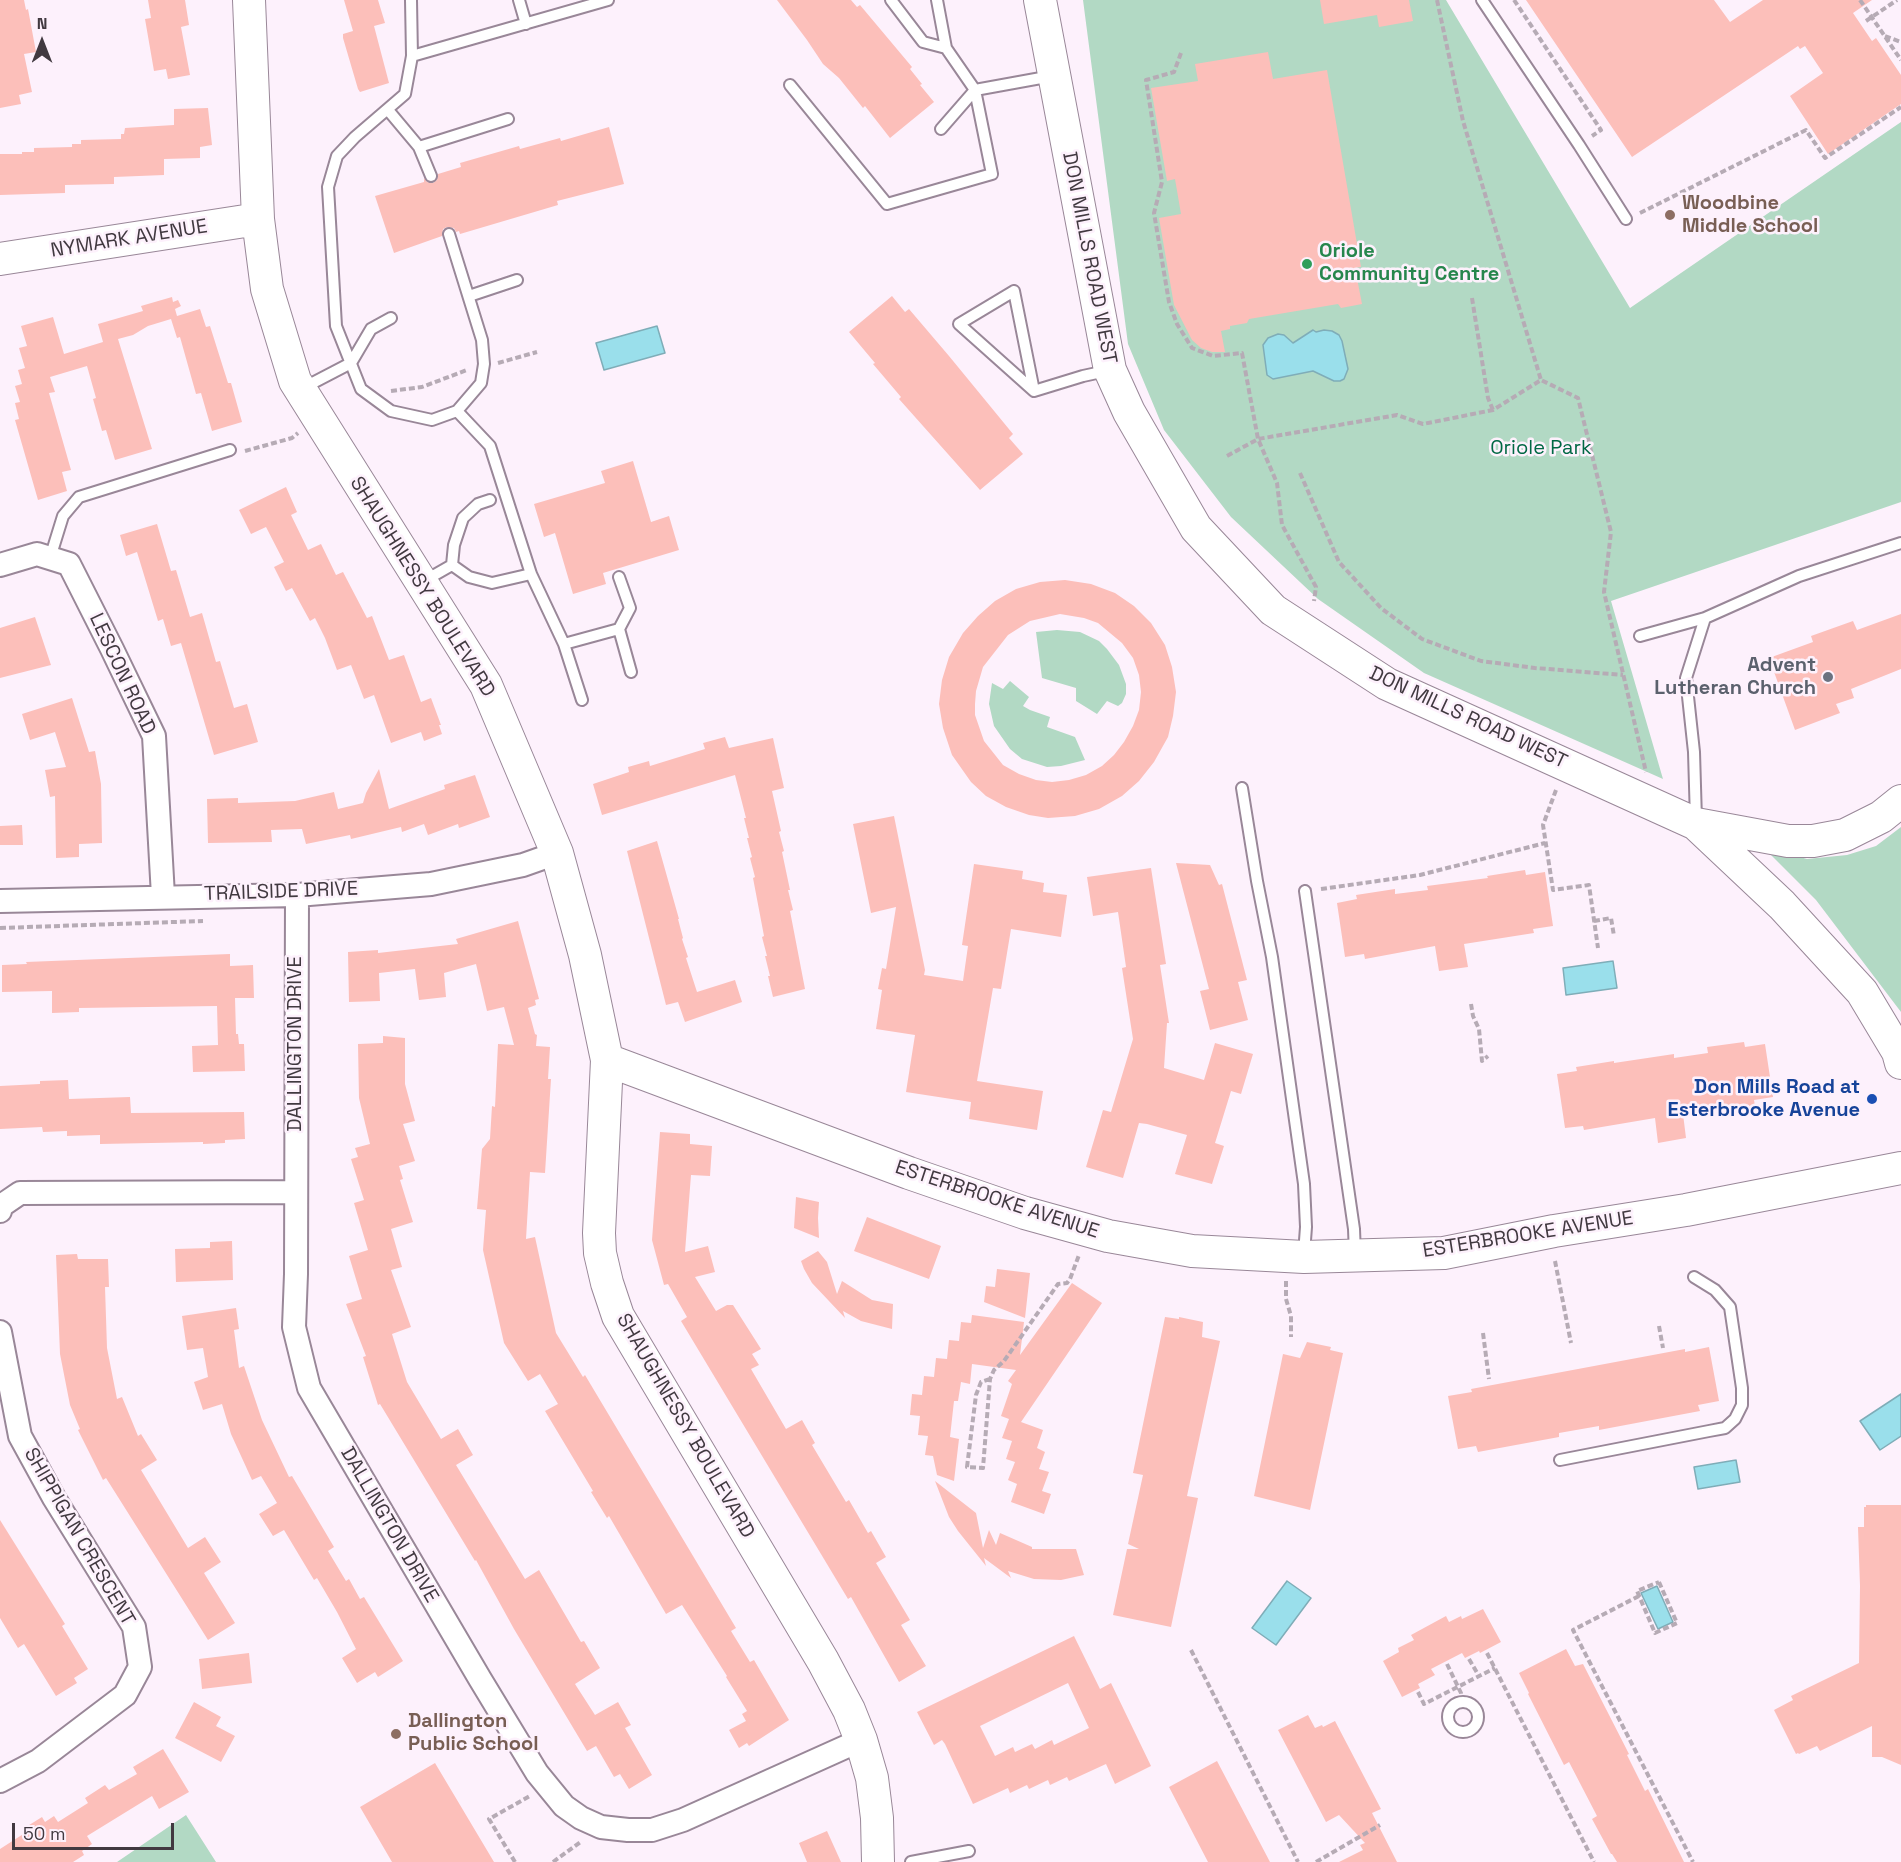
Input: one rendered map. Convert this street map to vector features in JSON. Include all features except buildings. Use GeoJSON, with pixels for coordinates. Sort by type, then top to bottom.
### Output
{"type":"FeatureCollection","features":[{"type":"Feature","properties":{"kind":"street","name":"SHAUGHNESSY BOULEVARD"},"geometry":{"type":"LineString","coordinates":[[249,0],[258,219],[267,289],[295,381],[486,685],[557,853],[585,955],[607,1060],[599,1233],[600,1252],[607,1284],[618,1316],[823,1661],[849,1710],[872,1778],[877,1818],[878,1862]]}},
{"type":"Feature","properties":{"kind":"street","name":"DON MILLS ROAD WEST"},"geometry":{"type":"LineString","coordinates":[[1040,0],[1110,370],[1130,412],[1197,528],[1273,610],[1387,684],[1696,824],[1782,905],[1862,992],[1898,1052],[1901,1063]]}},
{"type":"Feature","properties":{"kind":"street","name":"NYMARK AVENUE"},"geometry":{"type":"LineString","coordinates":[[0,259],[258,219]]}},
{"type":"Feature","properties":{"kind":"street"},"geometry":{"type":"LineString","coordinates":[[0,565],[37,554],[50,558]]}},
{"type":"Feature","properties":{"kind":"street","name":"LESCON ROAD"},"geometry":{"type":"LineString","coordinates":[[50,558],[69,564],[154,736],[163,896]]}},
{"type":"Feature","properties":{"kind":"street"},"geometry":{"type":"LineString","coordinates":[[1696,824],[1788,841],[1813,841],[1845,835],[1881,817],[1901,801]]}},
{"type":"Feature","properties":{"kind":"street","name":"TRAILSIDE DRIVE"},"geometry":{"type":"LineString","coordinates":[[0,901],[297,895],[431,884],[523,865],[557,853]]}},
{"type":"Feature","properties":{"kind":"street","name":"DALLINGTON DRIVE"},"geometry":{"type":"LineString","coordinates":[[297,895],[294,1327],[309,1388],[480,1679],[547,1786],[564,1806],[581,1818],[601,1827],[652,1830],[683,1820],[861,1740]]}},
{"type":"Feature","properties":{"kind":"street","name":"ESTERBROOKE AVENUE"},"geometry":{"type":"LineString","coordinates":[[607,1060],[909,1173],[1025,1213],[1108,1236],[1192,1251],[1294,1257],[1355,1257],[1444,1252],[1554,1231],[1686,1210],[1901,1168]]}},
{"type":"Feature","properties":{"kind":"street"},"geometry":{"type":"LineString","coordinates":[[0,1210],[1,1206],[20,1193],[296,1192]]}},
{"type":"Feature","properties":{"kind":"street","name":"SHIPPIGAN CRESCENT"},"geometry":{"type":"LineString","coordinates":[[0,1332],[20,1436],[54,1498],[134,1627],[140,1667],[126,1695],[38,1761],[0,1781]]}},
{"type":"Feature","properties":{"kind":"lane"},"geometry":{"type":"LineString","coordinates":[[411,0],[412,56],[405,94],[355,137],[337,156],[328,187],[336,326],[361,389],[391,411],[432,420],[457,411],[481,383],[484,364],[482,340],[449,234]]}},
{"type":"Feature","properties":{"kind":"lane"},"geometry":{"type":"LineString","coordinates":[[519,0],[526,24]]}},
{"type":"Feature","properties":{"kind":"lane"},"geometry":{"type":"LineString","coordinates":[[412,56],[608,0]]}},
{"type":"Feature","properties":{"kind":"lane"},"geometry":{"type":"LineString","coordinates":[[891,0],[923,42],[946,48]]}},
{"type":"Feature","properties":{"kind":"lane"},"geometry":{"type":"LineString","coordinates":[[790,86],[886,204],[992,174],[975,90],[946,48],[937,0]]}},
{"type":"Feature","properties":{"kind":"lane"},"geometry":{"type":"LineString","coordinates":[[1482,0],[1579,144],[1626,219]]}},
{"type":"Feature","properties":{"kind":"lane"},"geometry":{"type":"LineString","coordinates":[[941,129],[975,90],[1053,75]]}},
{"type":"Feature","properties":{"kind":"lane"},"geometry":{"type":"LineString","coordinates":[[388,110],[419,147],[431,176]]}},
{"type":"Feature","properties":{"kind":"lane"},"geometry":{"type":"LineString","coordinates":[[419,147],[508,119]]}},
{"type":"Feature","properties":{"kind":"lane"},"geometry":{"type":"LineString","coordinates":[[469,296],[517,280]]}},
{"type":"Feature","properties":{"kind":"lane"},"geometry":{"type":"LineString","coordinates":[[1014,291],[1032,380],[1035,391],[959,324],[1014,291]]}},
{"type":"Feature","properties":{"kind":"lane"},"geometry":{"type":"LineString","coordinates":[[301,389],[351,363],[371,328],[391,318]]}},
{"type":"Feature","properties":{"kind":"lane"},"geometry":{"type":"LineString","coordinates":[[1035,391],[1110,370]]}},
{"type":"Feature","properties":{"kind":"lane"},"geometry":{"type":"LineString","coordinates":[[457,411],[490,446],[531,574],[564,644],[582,700]]}},
{"type":"Feature","properties":{"kind":"lane"},"geometry":{"type":"LineString","coordinates":[[50,558],[63,516],[79,497],[230,450]]}},
{"type":"Feature","properties":{"kind":"lane"},"geometry":{"type":"LineString","coordinates":[[452,565],[454,545],[463,518],[478,504],[490,500]]}},
{"type":"Feature","properties":{"kind":"lane"},"geometry":{"type":"LineString","coordinates":[[1640,636],[1705,618],[1799,576],[1901,543]]}},
{"type":"Feature","properties":{"kind":"lane"},"geometry":{"type":"LineString","coordinates":[[452,565],[469,577],[492,583],[531,574]]}},
{"type":"Feature","properties":{"kind":"lane"},"geometry":{"type":"LineString","coordinates":[[421,582],[452,565]]}},
{"type":"Feature","properties":{"kind":"lane"},"geometry":{"type":"LineString","coordinates":[[619,577],[630,608],[619,629],[631,672]]}},
{"type":"Feature","properties":{"kind":"lane"},"geometry":{"type":"LineString","coordinates":[[1696,824],[1694,752],[1686,678],[1705,618]]}},
{"type":"Feature","properties":{"kind":"lane"},"geometry":{"type":"LineString","coordinates":[[564,644],[619,629]]}},
{"type":"Feature","properties":{"kind":"lane"},"geometry":{"type":"LineString","coordinates":[[1242,788],[1272,957],[1302,1172],[1306,1227],[1294,1257]]}},
{"type":"Feature","properties":{"kind":"lane"},"geometry":{"type":"LineString","coordinates":[[1305,891],[1354,1229],[1355,1257]]}},
{"type":"Feature","properties":{"kind":"lane"},"geometry":{"type":"LineString","coordinates":[[1560,1460],[1725,1428],[1735,1419],[1742,1405],[1742,1388],[1730,1307],[1715,1290],[1694,1277]]}},
{"type":"Feature","properties":{"kind":"lane"},"geometry":{"type":"LineString","coordinates":[[911,1862],[969,1851]]}},
{"type":"Feature","properties":{"kind":"path"},"geometry":{"type":"LineString","coordinates":[[1437,0],[1463,121],[1541,380],[1578,398],[1611,532],[1604,592],[1653,804]]}},
{"type":"Feature","properties":{"kind":"path"},"geometry":{"type":"LineString","coordinates":[[1514,0],[1601,130],[1579,144]]}},
{"type":"Feature","properties":{"kind":"path"},"geometry":{"type":"LineString","coordinates":[[1860,0],[1901,60]]}},
{"type":"Feature","properties":{"kind":"path"},"geometry":{"type":"LineString","coordinates":[[1866,21],[1897,0]]}},
{"type":"Feature","properties":{"kind":"path"},"geometry":{"type":"LineString","coordinates":[[1884,36],[1901,42]]}},
{"type":"Feature","properties":{"kind":"path"},"geometry":{"type":"LineString","coordinates":[[1181,53],[1174,72],[1146,80],[1162,182],[1154,213],[1169,302],[1177,324],[1192,348],[1214,356],[1242,353],[1258,440],[1277,483],[1282,525],[1316,587],[1314,601]]}},
{"type":"Feature","properties":{"kind":"path"},"geometry":{"type":"LineString","coordinates":[[1626,219],[1806,130],[1825,158],[1901,107]]}},
{"type":"Feature","properties":{"kind":"path"},"geometry":{"type":"LineString","coordinates":[[1472,298],[1488,398],[1493,410]]}},
{"type":"Feature","properties":{"kind":"path"},"geometry":{"type":"LineString","coordinates":[[1227,456],[1258,440],[1397,415],[1423,424],[1493,410],[1541,380]]}},
{"type":"Feature","properties":{"kind":"path"},"geometry":{"type":"LineString","coordinates":[[382,392],[422,387]]}},
{"type":"Feature","properties":{"kind":"path"},"geometry":{"type":"LineString","coordinates":[[230,450],[238,452],[292,438]]}},
{"type":"Feature","properties":{"kind":"path"},"geometry":{"type":"LineString","coordinates":[[1300,473],[1339,562],[1382,608],[1422,639],[1481,661],[1623,675]]}},
{"type":"Feature","properties":{"kind":"path"},"geometry":{"type":"LineString","coordinates":[[1556,790],[1543,825],[1553,890],[1589,885],[1598,948]]}},
{"type":"Feature","properties":{"kind":"path"},"geometry":{"type":"LineString","coordinates":[[1305,891],[1420,875],[1545,843]]}},
{"type":"Feature","properties":{"kind":"path"},"geometry":{"type":"LineString","coordinates":[[1594,921],[1611,918],[1614,936]]}},
{"type":"Feature","properties":{"kind":"path"},"geometry":{"type":"LineString","coordinates":[[0,928],[211,921]]}},
{"type":"Feature","properties":{"kind":"path"},"geometry":{"type":"LineString","coordinates":[[1472,1004],[1473,1016],[1479,1029],[1482,1061],[1488,1056]]}},
{"type":"Feature","properties":{"kind":"path"},"geometry":{"type":"LineString","coordinates":[[990,1379],[981,1382],[976,1395],[967,1467],[983,1468],[990,1379],[994,1370],[1004,1360],[1058,1284],[1066,1283],[1070,1279],[1079,1254]]}},
{"type":"Feature","properties":{"kind":"path"},"geometry":{"type":"LineString","coordinates":[[1291,1337],[1291,1316],[1286,1299],[1294,1257]]}},
{"type":"Feature","properties":{"kind":"path"},"geometry":{"type":"LineString","coordinates":[[1555,1261],[1571,1343]]}},
{"type":"Feature","properties":{"kind":"path"},"geometry":{"type":"LineString","coordinates":[[1659,1326],[1663,1348]]}},
{"type":"Feature","properties":{"kind":"path"},"geometry":{"type":"LineString","coordinates":[[1483,1333],[1489,1379]]}},
{"type":"Feature","properties":{"kind":"path"},"geometry":{"type":"LineString","coordinates":[[1659,1582],[1677,1623],[1655,1633],[1639,1596],[1637,1591],[1659,1582]]}},
{"type":"Feature","properties":{"kind":"path"},"geometry":{"type":"LineString","coordinates":[[1639,1596],[1573,1630],[1693,1862]]}},
{"type":"Feature","properties":{"kind":"path"},"geometry":{"type":"LineString","coordinates":[[1191,1650],[1298,1862]]}},
{"type":"Feature","properties":{"kind":"path"},"geometry":{"type":"LineString","coordinates":[[1487,1653],[1594,1862]]}},
{"type":"Feature","properties":{"kind":"path"},"geometry":{"type":"LineString","coordinates":[[1469,1659],[1479,1676]]}},
{"type":"Feature","properties":{"kind":"path"},"geometry":{"type":"LineString","coordinates":[[1447,1664],[1461,1693],[1462,1702]]}},
{"type":"Feature","properties":{"kind":"path"},"geometry":{"type":"LineString","coordinates":[[1418,1692],[1424,1704],[1495,1668]]}},
{"type":"Feature","properties":{"kind":"path"},"geometry":{"type":"LineString","coordinates":[[515,1862],[489,1819],[547,1786]]}},
{"type":"Feature","properties":{"kind":"path"},"geometry":{"type":"LineString","coordinates":[[1317,1862],[1380,1825]]}},
{"type":"Feature","properties":{"kind":"path"},"geometry":{"type":"LineString","coordinates":[[553,1862],[601,1827]]}},
{"type":"Feature","properties":{"kind":"green space","name":"Oriole Park"},"geometry":{"type":"Polygon","coordinates":[[[1083,0],[1446,0],[1630,308],[1901,122],[1901,502],[1611,601],[1663,779],[1424,673],[1318,599],[1231,517],[1164,430],[1128,344],[1083,0]]]}},
{"type":"Feature","properties":{"kind":"green space"},"geometry":{"type":"Polygon","coordinates":[[[1057,630],[1080,632],[1099,641],[1107,649],[1119,665],[1126,684],[1126,694],[1122,703],[1118,706],[1107,701],[1097,714],[1076,701],[1076,688],[1042,678],[1036,632],[1057,630]]]}},
{"type":"Feature","properties":{"kind":"green space"},"geometry":{"type":"Polygon","coordinates":[[[1010,681],[1029,697],[1023,706],[1050,717],[1047,727],[1075,737],[1085,760],[1047,767],[1022,759],[1010,749],[994,726],[989,704],[992,683],[1003,689],[1010,681]]]}},
{"type":"Feature","properties":{"kind":"green space"},"geometry":{"type":"Polygon","coordinates":[[[1901,827],[1901,1012],[1816,900],[1762,846],[1807,859],[1847,855],[1876,846],[1901,827]]]}},
{"type":"Feature","properties":{"kind":"green space"},"geometry":{"type":"Polygon","coordinates":[[[186,1815],[216,1862],[117,1862],[186,1815]]]}},
{"type":"Feature","properties":{"kind":"water"},"geometry":{"type":"Polygon","coordinates":[[[657,326],[665,353],[604,370],[596,343],[657,326]]]}},
{"type":"Feature","properties":{"kind":"water"},"geometry":{"type":"Polygon","coordinates":[[[1313,330],[1316,332],[1332,331],[1339,335],[1348,369],[1344,379],[1334,381],[1313,371],[1273,379],[1267,375],[1263,345],[1268,338],[1278,334],[1284,335],[1293,343],[1313,330]]]}},
{"type":"Feature","properties":{"kind":"water"},"geometry":{"type":"Polygon","coordinates":[[[1613,961],[1617,988],[1566,995],[1563,968],[1613,961]]]}},
{"type":"Feature","properties":{"kind":"water"},"geometry":{"type":"Polygon","coordinates":[[[1901,1394],[1901,1436],[1880,1450],[1860,1421],[1901,1394]]]}},
{"type":"Feature","properties":{"kind":"water"},"geometry":{"type":"Polygon","coordinates":[[[1736,1460],[1740,1482],[1698,1489],[1694,1467],[1736,1460]]]}},
{"type":"Feature","properties":{"kind":"water"},"geometry":{"type":"Polygon","coordinates":[[[1287,1581],[1311,1598],[1276,1645],[1252,1628],[1287,1581]]]}},
{"type":"Feature","properties":{"kind":"water"},"geometry":{"type":"Polygon","coordinates":[[[1657,1586],[1673,1622],[1658,1629],[1641,1593],[1657,1586]]]}},
{"type":"Feature","properties":{"kind":"place","name":"Woodbine Middle School"},"geometry":{"type":"Point","coordinates":[1670,215]}},
{"type":"Feature","properties":{"kind":"place","name":"Oriole Community Centre"},"geometry":{"type":"Point","coordinates":[1307,264]}},
{"type":"Feature","properties":{"kind":"place","name":"Advent Lutheran Church"},"geometry":{"type":"Point","coordinates":[1828,677]}},
{"type":"Feature","properties":{"kind":"place","name":"Don Mills Road at Esterbrooke Avenue"},"geometry":{"type":"Point","coordinates":[1872,1099]}},
{"type":"Feature","properties":{"kind":"place","name":"Dallington Public School"},"geometry":{"type":"Point","coordinates":[396,1734]}}]}
